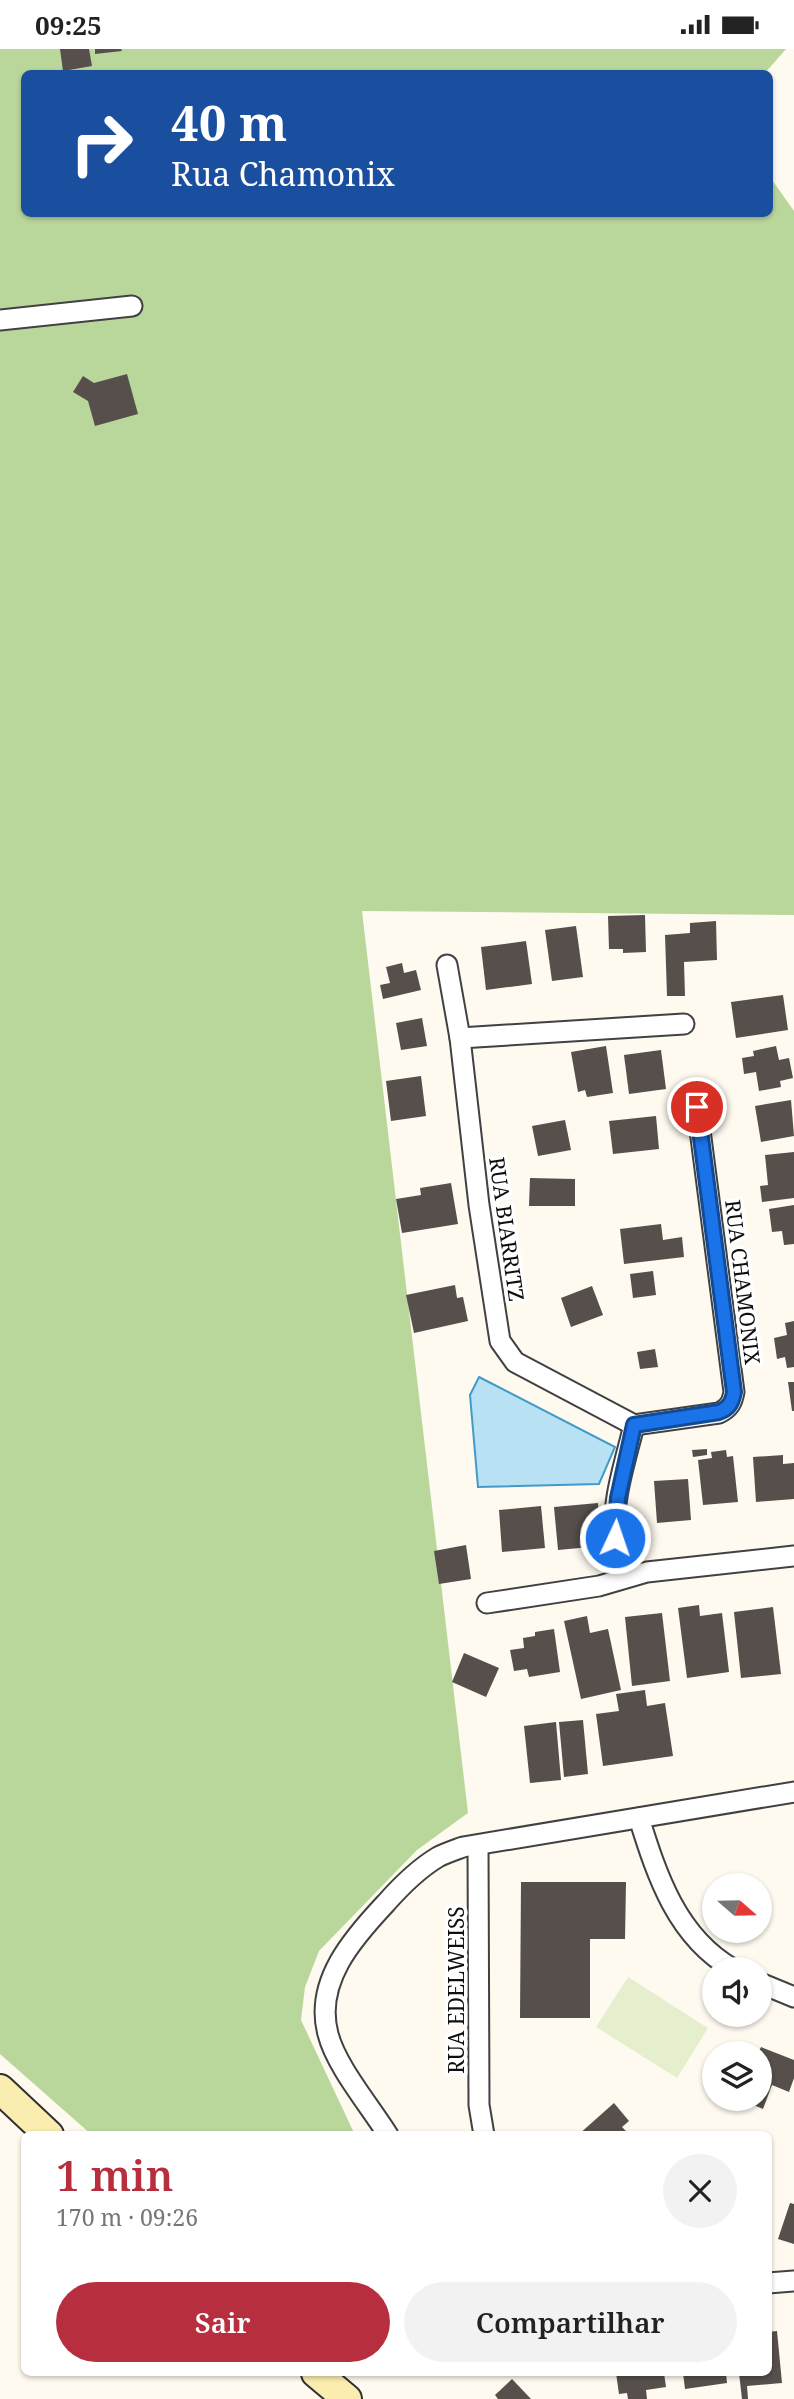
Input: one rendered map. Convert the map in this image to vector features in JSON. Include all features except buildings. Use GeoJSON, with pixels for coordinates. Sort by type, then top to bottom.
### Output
{"type":"FeatureCollection","features":[{"type":"Feature","properties":{"kind":"main road"},"geometry":{"type":"LineString","coordinates":[[0,2089],[45,2131]]}},
{"type":"Feature","properties":{"kind":"main road"},"geometry":{"type":"LineString","coordinates":[[320,2376],[348,2399]]}},
{"type":"Feature","properties":{"kind":"street"},"geometry":{"type":"LineString","coordinates":[[0,320],[132,306]]}},
{"type":"Feature","properties":{"kind":"street","name":"RUA BIARRITZ"},"geometry":{"type":"LineString","coordinates":[[447,965],[460,1038],[479,1205],[500,1341],[515,1362],[634,1425]]}},
{"type":"Feature","properties":{"kind":"street"},"geometry":{"type":"LineString","coordinates":[[460,1038],[684,1024]]}},
{"type":"Feature","properties":{"kind":"street","name":"RUA CHAMONIX"},"geometry":{"type":"LineString","coordinates":[[634,1425],[719,1412],[732,1402],[734,1392],[697,1107]]}},
{"type":"Feature","properties":{"kind":"street"},"geometry":{"type":"LineString","coordinates":[[626,1577],[615,1538],[615,1520],[634,1425]]}},
{"type":"Feature","properties":{"kind":"street"},"geometry":{"type":"LineString","coordinates":[[487,1603],[599,1586],[647,1572],[794,1556]]}},
{"type":"Feature","properties":{"kind":"street"},"geometry":{"type":"LineString","coordinates":[[385,2131],[341,2063],[328,2036],[324,2013],[328,1987],[352,1941],[418,1872],[439,1856],[463,1847],[794,1792]]}},
{"type":"Feature","properties":{"kind":"street"},"geometry":{"type":"LineString","coordinates":[[639,1818],[659,1880],[678,1916],[715,1957]]}},
{"type":"Feature","properties":{"kind":"street","name":"RUA EDELWEISS"},"geometry":{"type":"LineString","coordinates":[[478,1845],[479,2105],[483,2131]]}},
{"type":"Feature","properties":{"kind":"street"},"geometry":{"type":"LineString","coordinates":[[772,1988],[794,1997]]}},
{"type":"Feature","properties":{"kind":"street"},"geometry":{"type":"LineString","coordinates":[[772,2283],[794,2281]]}},
{"type":"Feature","properties":{"kind":"green space"},"geometry":{"type":"Polygon","coordinates":[[[0,49],[786,49],[768,70],[21,70],[21,217],[773,217],[773,181],[794,211],[794,915],[362,911],[468,1813],[417,1850],[319,1951],[305,1987],[301,2020],[353,2131],[87,2131],[0,2054],[0,49]]]}},
{"type":"Feature","properties":{"kind":"green space"},"geometry":{"type":"Polygon","coordinates":[[[628,1977],[702,2024],[702,2027],[708,2028],[677,2078],[596,2027],[628,1977]]]}},
{"type":"Feature","properties":{"kind":"water"},"geometry":{"type":"Polygon","coordinates":[[[479,1377],[615,1447],[599,1484],[478,1487],[470,1395],[479,1377]]]}},
{"type":"Feature","properties":{"kind":"route"},"geometry":{"type":"LineString","coordinates":[[615,1538],[618,1498],[634,1425],[719,1412],[732,1402],[734,1392],[697,1107]]}}]}
